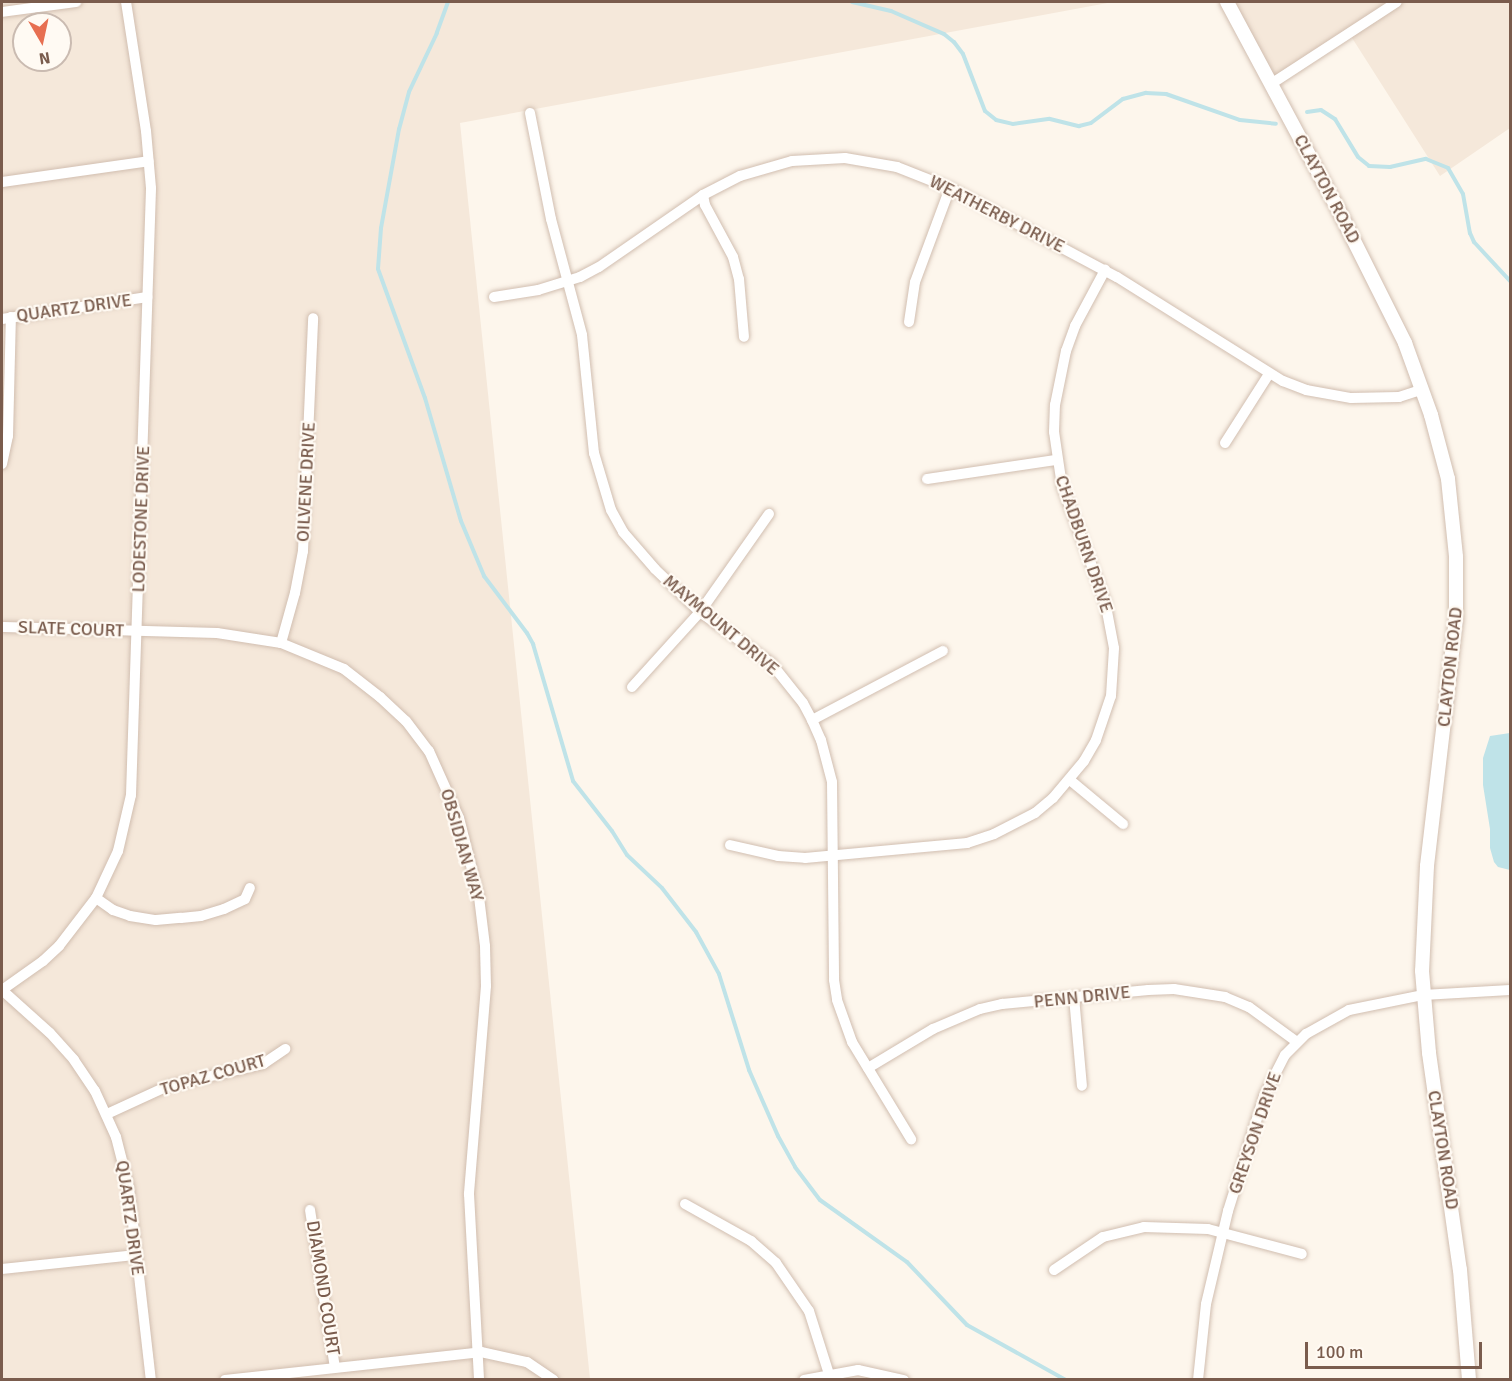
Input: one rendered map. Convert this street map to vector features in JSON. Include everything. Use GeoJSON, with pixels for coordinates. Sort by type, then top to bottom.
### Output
{"type":"FeatureCollection","features":[{"type":"Feature","properties":{"kind":"street"},"geometry":{"type":"LineString","coordinates":[[2,12],[76,2]]}},
{"type":"Feature","properties":{"kind":"street","name":"LODESTONE DRIVE"},"geometry":{"type":"LineString","coordinates":[[2,990],[43,961],[59,946],[96,898],[118,850],[131,795],[138,631],[149,162],[126,2]]}},
{"type":"Feature","properties":{"kind":"street","name":"CLAYTON ROAD"},"geometry":{"type":"LineString","coordinates":[[1227,2],[1394,320],[1423,390],[1448,479],[1456,557],[1454,644],[1425,897],[1423,995],[1435,1104],[1460,1270],[1468,1380]]}},
{"type":"Feature","properties":{"kind":"street"},"geometry":{"type":"LineString","coordinates":[[1271,84],[1397,2]]}},
{"type":"Feature","properties":{"kind":"street"},"geometry":{"type":"LineString","coordinates":[[530,113],[566,282]]}},
{"type":"Feature","properties":{"kind":"street","name":"WEATHERBY DRIVE"},"geometry":{"type":"LineString","coordinates":[[494,297],[566,282],[599,267],[703,195],[740,176],[792,161],[817,159],[871,161],[897,167],[950,188],[1105,270],[1269,374],[1306,390],[1351,398],[1399,396],[1423,390]]}},
{"type":"Feature","properties":{"kind":"street"},"geometry":{"type":"LineString","coordinates":[[2,182],[149,162]]}},
{"type":"Feature","properties":{"kind":"street"},"geometry":{"type":"LineString","coordinates":[[909,322],[915,282],[950,188]]}},
{"type":"Feature","properties":{"kind":"street"},"geometry":{"type":"LineString","coordinates":[[703,195],[705,205],[733,257],[739,279],[744,337]]}},
{"type":"Feature","properties":{"kind":"street","name":"CHADBURN DRIVE"},"geometry":{"type":"LineString","coordinates":[[730,845],[778,856],[833,856],[944,846],[994,834],[1035,813],[1070,780],[1090,750],[1105,719],[1113,679],[1114,648],[1106,602],[1070,513],[1056,460],[1055,405],[1059,378],[1076,326],[1105,270]]}},
{"type":"Feature","properties":{"kind":"street","name":"MAYMOUNT DRIVE"},"geometry":{"type":"LineString","coordinates":[[566,282],[582,335],[594,453],[611,510],[639,552],[700,612],[771,663],[789,684],[822,740],[831,782],[834,980],[837,1000],[848,1032],[911,1139]]}},
{"type":"Feature","properties":{"kind":"street","name":"QUARTZ DRIVE"},"geometry":{"type":"LineString","coordinates":[[6,318],[147,297]]}},
{"type":"Feature","properties":{"kind":"street"},"geometry":{"type":"LineString","coordinates":[[2,464],[8,436],[6,318]]}},
{"type":"Feature","properties":{"kind":"street","name":"OILVENE DRIVE"},"geometry":{"type":"LineString","coordinates":[[281,643],[295,593],[303,551],[313,318]]}},
{"type":"Feature","properties":{"kind":"street"},"geometry":{"type":"LineString","coordinates":[[1225,443],[1269,374]]}},
{"type":"Feature","properties":{"kind":"street"},"geometry":{"type":"LineString","coordinates":[[927,479],[1056,460]]}},
{"type":"Feature","properties":{"kind":"street"},"geometry":{"type":"LineString","coordinates":[[632,687],[700,612],[768,514]]}},
{"type":"Feature","properties":{"kind":"street","name":"SLATE COURT"},"geometry":{"type":"LineString","coordinates":[[4,627],[138,631]]}},
{"type":"Feature","properties":{"kind":"street","name":"OBSIDIAN WAY"},"geometry":{"type":"LineString","coordinates":[[138,631],[218,633],[281,643],[344,669],[406,721],[429,751],[443,778],[467,847],[479,897],[486,960],[469,1194],[479,1380]]}},
{"type":"Feature","properties":{"kind":"street"},"geometry":{"type":"LineString","coordinates":[[812,720],[943,651]]}},
{"type":"Feature","properties":{"kind":"street"},"geometry":{"type":"LineString","coordinates":[[1070,780],[1123,824]]}},
{"type":"Feature","properties":{"kind":"street"},"geometry":{"type":"LineString","coordinates":[[96,898],[113,910],[130,916],[156,920],[201,916],[224,909],[244,899],[250,888]]}},
{"type":"Feature","properties":{"kind":"street","name":"QUARTZ DRIVE"},"geometry":{"type":"LineString","coordinates":[[2,990],[63,1046],[85,1075],[107,1114],[126,1170],[150,1380]]}},
{"type":"Feature","properties":{"kind":"street","name":"PENN DRIVE"},"geometry":{"type":"LineString","coordinates":[[868,1068],[933,1029],[980,1009],[1148,990],[1201,992],[1225,997],[1249,1007],[1297,1042]]}},
{"type":"Feature","properties":{"kind":"street","name":"GREYSON DRIVE"},"geometry":{"type":"LineString","coordinates":[[1198,1380],[1206,1304],[1222,1233],[1264,1095],[1280,1062],[1297,1042],[1333,1017],[1349,1010],[1423,995],[1510,990]]}},
{"type":"Feature","properties":{"kind":"street"},"geometry":{"type":"LineString","coordinates":[[1074,997],[1082,1086]]}},
{"type":"Feature","properties":{"kind":"street","name":"TOPAZ COURT"},"geometry":{"type":"LineString","coordinates":[[107,1114],[168,1086],[264,1064],[285,1049]]}},
{"type":"Feature","properties":{"kind":"street"},"geometry":{"type":"LineString","coordinates":[[685,1204],[751,1240],[776,1263],[809,1311],[826,1356],[829,1374]]}},
{"type":"Feature","properties":{"kind":"street","name":"DIAMOND COURT"},"geometry":{"type":"LineString","coordinates":[[310,1210],[335,1367]]}},
{"type":"Feature","properties":{"kind":"street"},"geometry":{"type":"LineString","coordinates":[[1054,1270],[1103,1237],[1128,1229],[1180,1226],[1222,1233],[1302,1254]]}},
{"type":"Feature","properties":{"kind":"street"},"geometry":{"type":"LineString","coordinates":[[2,1269],[136,1256]]}},
{"type":"Feature","properties":{"kind":"street"},"geometry":{"type":"LineString","coordinates":[[225,1380],[335,1367],[493,1353],[527,1362],[554,1380]]}},
{"type":"Feature","properties":{"kind":"street"},"geometry":{"type":"LineString","coordinates":[[804,1380],[829,1374],[869,1371],[904,1380]]}},
{"type":"Feature","properties":{"kind":"shaded area"},"geometry":{"type":"Polygon","coordinates":[[[2,2],[1113,2],[460,123],[590,1379],[2,1380],[2,2]]]}},
{"type":"Feature","properties":{"kind":"shaded area"},"geometry":{"type":"Polygon","coordinates":[[[1233,2],[1510,2],[1510,128],[1440,176],[1347,30],[1272,79],[1233,2]]]}},
{"type":"Feature","properties":{"kind":"water"},"geometry":{"type":"Polygon","coordinates":[[[1510,733],[1510,870],[1498,867],[1490,848],[1490,829],[1483,785],[1483,758],[1490,736],[1510,733]]]}},
{"type":"Feature","properties":{"kind":"waterway"},"geometry":{"type":"LineString","coordinates":[[448,2],[437,33],[409,92],[399,129],[381,228],[378,269],[425,398],[461,521],[484,576],[533,644],[573,781],[612,831],[627,855],[662,888],[696,932],[719,974],[749,1070],[778,1136],[795,1167],[820,1200],[907,1262],[967,1325],[1066,1380]]}},
{"type":"Feature","properties":{"kind":"waterway"},"geometry":{"type":"LineString","coordinates":[[852,2],[891,11],[944,34],[954,42],[963,54],[985,111],[996,120],[1013,124],[1050,119],[1079,126],[1091,123],[1123,99],[1146,93],[1166,94],[1240,120],[1276,124]]}},
{"type":"Feature","properties":{"kind":"waterway"},"geometry":{"type":"LineString","coordinates":[[1307,112],[1321,110],[1335,119],[1358,157],[1369,166],[1390,167],[1426,159],[1448,168],[1463,194],[1470,233],[1474,242],[1510,281]]}}]}
